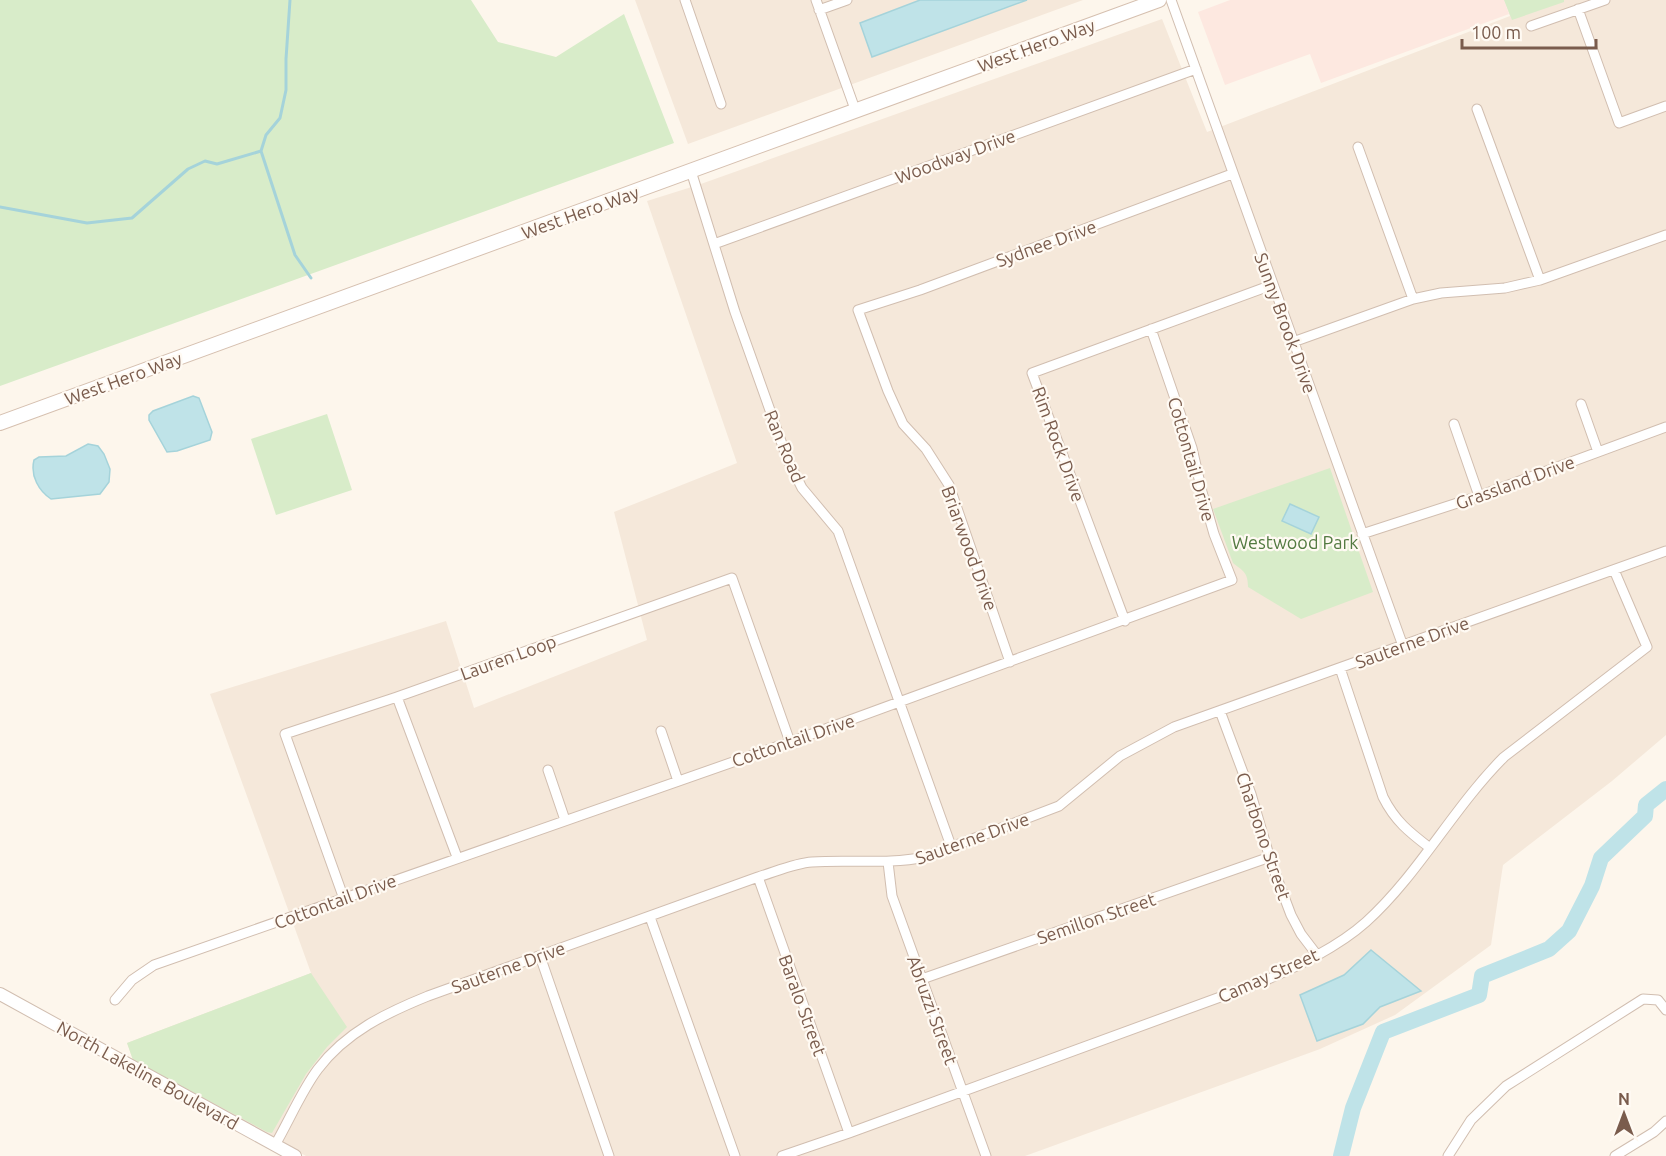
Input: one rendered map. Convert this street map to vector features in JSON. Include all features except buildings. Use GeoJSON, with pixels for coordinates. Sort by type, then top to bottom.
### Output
{"type":"FeatureCollection","features":[{"type":"Feature","properties":{"kind":"main road","name":"West Hero Way"},"geometry":{"type":"LineString","coordinates":[[0,423],[1159,0]]}},
{"type":"Feature","properties":{"kind":"street"},"geometry":{"type":"LineString","coordinates":[[685,0],[721,104]]}},
{"type":"Feature","properties":{"kind":"street"},"geometry":{"type":"LineString","coordinates":[[847,0],[817,5],[856,112]]}},
{"type":"Feature","properties":{"kind":"street","name":"Sunny Brook Drive"},"geometry":{"type":"LineString","coordinates":[[1171,0],[1403,646]]}},
{"type":"Feature","properties":{"kind":"street"},"geometry":{"type":"LineString","coordinates":[[1531,26],[1605,0]]}},
{"type":"Feature","properties":{"kind":"street"},"geometry":{"type":"LineString","coordinates":[[1578,9],[1619,123],[1666,106]]}},
{"type":"Feature","properties":{"kind":"street","name":"Woodway Drive"},"geometry":{"type":"LineString","coordinates":[[714,244],[1196,69]]}},
{"type":"Feature","properties":{"kind":"street"},"geometry":{"type":"LineString","coordinates":[[1477,109],[1540,280]]}},
{"type":"Feature","properties":{"kind":"street"},"geometry":{"type":"LineString","coordinates":[[1359,147],[1413,299]]}},
{"type":"Feature","properties":{"kind":"street","name":"Ran Road"},"geometry":{"type":"LineString","coordinates":[[691,171],[735,312],[787,458],[802,488],[838,531],[951,846]]}},
{"type":"Feature","properties":{"kind":"street","name":"Sydnee Drive"},"geometry":{"type":"LineString","coordinates":[[858,310],[931,286],[1232,174]]}},
{"type":"Feature","properties":{"kind":"street"},"geometry":{"type":"LineString","coordinates":[[1293,342],[1413,299],[1441,293],[1505,288],[1540,280],[1666,235]]}},
{"type":"Feature","properties":{"kind":"street","name":"Rim Rock Drive"},"geometry":{"type":"LineString","coordinates":[[1125,621],[1032,373],[1272,285]]}},
{"type":"Feature","properties":{"kind":"street","name":"Briarwood Drive"},"geometry":{"type":"LineString","coordinates":[[858,310],[888,391],[903,424],[926,449],[949,485],[1010,662]]}},
{"type":"Feature","properties":{"kind":"street","name":"Cottontail Drive"},"geometry":{"type":"LineString","coordinates":[[115,1000],[132,980],[154,965],[790,742],[1232,580],[1214,534],[1192,448],[1151,329]]}},
{"type":"Feature","properties":{"kind":"street"},"geometry":{"type":"LineString","coordinates":[[1581,404],[1598,452]]}},
{"type":"Feature","properties":{"kind":"street"},"geometry":{"type":"LineString","coordinates":[[1454,424],[1479,496]]}},
{"type":"Feature","properties":{"kind":"street","name":"Grassland Drive"},"geometry":{"type":"LineString","coordinates":[[1362,534],[1479,496],[1666,427]]}},
{"type":"Feature","properties":{"kind":"street","name":"Sauterne Drive"},"geometry":{"type":"LineString","coordinates":[[275,1145],[318,1069],[339,1046],[360,1029],[387,1013],[758,877],[810,862],[888,862],[925,857],[1059,806],[1120,756],[1174,727],[1666,551]]}},
{"type":"Feature","properties":{"kind":"street","name":"Camay Street"},"geometry":{"type":"LineString","coordinates":[[782,1156],[1264,981],[1317,956],[1365,922],[1430,848],[1482,779],[1504,757],[1647,647],[1614,570]]}},
{"type":"Feature","properties":{"kind":"street","name":"Lauren Loop"},"geometry":{"type":"LineString","coordinates":[[344,899],[285,734],[397,697],[732,578],[790,742]]}},
{"type":"Feature","properties":{"kind":"street"},"geometry":{"type":"LineString","coordinates":[[1340,668],[1389,810],[1401,826],[1430,848]]}},
{"type":"Feature","properties":{"kind":"street"},"geometry":{"type":"LineString","coordinates":[[397,697],[457,857]]}},
{"type":"Feature","properties":{"kind":"street","name":"Charbono Street"},"geometry":{"type":"LineString","coordinates":[[1220,711],[1251,794],[1291,915],[1317,956]]}},
{"type":"Feature","properties":{"kind":"street"},"geometry":{"type":"LineString","coordinates":[[661,730],[678,781]]}},
{"type":"Feature","properties":{"kind":"street"},"geometry":{"type":"LineString","coordinates":[[548,770],[565,820]]}},
{"type":"Feature","properties":{"kind":"street","name":"Semillon Street"},"geometry":{"type":"LineString","coordinates":[[922,979],[1270,857]]}},
{"type":"Feature","properties":{"kind":"street","name":"Abruzzi Street"},"geometry":{"type":"LineString","coordinates":[[888,862],[892,896],[986,1156]]}},
{"type":"Feature","properties":{"kind":"street","name":"Baralo Street"},"geometry":{"type":"LineString","coordinates":[[758,877],[849,1133]]}},
{"type":"Feature","properties":{"kind":"street"},"geometry":{"type":"LineString","coordinates":[[650,917],[735,1156]]}},
{"type":"Feature","properties":{"kind":"street"},"geometry":{"type":"LineString","coordinates":[[540,956],[609,1156]]}},
{"type":"Feature","properties":{"kind":"street","name":"North Lakeline Boulevard"},"geometry":{"type":"LineString","coordinates":[[0,994],[295,1156]]}},
{"type":"Feature","properties":{"kind":"street"},"geometry":{"type":"LineString","coordinates":[[1448,1156],[1471,1120],[1506,1086],[1643,999],[1658,1000],[1666,1010]]}},
{"type":"Feature","properties":{"kind":"street"},"geometry":{"type":"LineString","coordinates":[[1615,1156],[1654,1132],[1666,1121]]}},
{"type":"Feature","properties":{"kind":"shaded area"},"geometry":{"type":"Polygon","coordinates":[[[635,0],[1083,0],[688,144],[635,0]]]}},
{"type":"Feature","properties":{"kind":"shaded area"},"geometry":{"type":"Polygon","coordinates":[[[1230,0],[1504,0],[1509,14],[1321,83],[1310,54],[1225,85],[1198,12],[1230,0]]]}},
{"type":"Feature","properties":{"kind":"shaded area"},"geometry":{"type":"Polygon","coordinates":[[[1504,0],[1666,0],[1666,735],[1612,781],[1503,865],[1491,945],[1395,1015],[1320,1049],[1025,1156],[306,1156],[133,1060],[127,1043],[311,973],[210,694],[446,621],[474,708],[647,640],[614,512],[737,463],[647,201],[698,185],[1162,19],[1207,132],[1510,16],[1504,0]]]}},
{"type":"Feature","properties":{"kind":"green space"},"geometry":{"type":"Polygon","coordinates":[[[0,0],[471,0],[498,42],[556,57],[624,14],[674,143],[0,386],[0,0]]]}},
{"type":"Feature","properties":{"kind":"green space"},"geometry":{"type":"Polygon","coordinates":[[[1504,0],[1564,0],[1564,2],[1512,20],[1504,0]]]}},
{"type":"Feature","properties":{"kind":"green space"},"geometry":{"type":"Polygon","coordinates":[[[327,414],[352,490],[276,515],[251,439],[327,414]]]}},
{"type":"Feature","properties":{"kind":"green space","name":"Westwood Park"},"geometry":{"type":"Polygon","coordinates":[[[1330,468],[1373,592],[1301,619],[1248,587],[1246,575],[1233,563],[1213,509],[1330,468]]]}},
{"type":"Feature","properties":{"kind":"green space"},"geometry":{"type":"Polygon","coordinates":[[[311,973],[347,1027],[327,1047],[306,1074],[272,1133],[133,1060],[127,1043],[311,973]]]}},
{"type":"Feature","properties":{"kind":"water"},"geometry":{"type":"Polygon","coordinates":[[[920,0],[1027,0],[872,57],[860,23],[920,0]]]}},
{"type":"Feature","properties":{"kind":"water"},"geometry":{"type":"Polygon","coordinates":[[[193,396],[199,398],[212,432],[210,440],[167,452],[149,420],[149,415],[153,411],[193,396]]]}},
{"type":"Feature","properties":{"kind":"water"},"geometry":{"type":"Polygon","coordinates":[[[88,444],[98,446],[104,454],[110,469],[109,482],[100,494],[51,499],[36,482],[33,472],[34,460],[39,457],[66,456],[88,444]]]}},
{"type":"Feature","properties":{"kind":"water"},"geometry":{"type":"Polygon","coordinates":[[[1290,504],[1319,517],[1311,534],[1282,521],[1290,504]]]}},
{"type":"Feature","properties":{"kind":"water"},"geometry":{"type":"Polygon","coordinates":[[[1371,950],[1421,991],[1380,1007],[1363,1024],[1317,1041],[1300,995],[1344,975],[1371,950]]]}},
{"type":"Feature","properties":{"kind":"waterway"},"geometry":{"type":"LineString","coordinates":[[0,207],[87,223],[132,218],[188,169],[205,161],[217,164],[261,151],[266,135],[280,118],[286,90],[290,0]]}},
{"type":"Feature","properties":{"kind":"waterway"},"geometry":{"type":"LineString","coordinates":[[261,151],[295,255],[311,278]]}},
{"type":"Feature","properties":{"kind":"waterway"},"geometry":{"type":"LineString","coordinates":[[1341,1156],[1353,1108],[1383,1032],[1479,995],[1482,976],[1549,949],[1569,931],[1592,886],[1601,858],[1645,816],[1646,805],[1666,789]]}}]}
